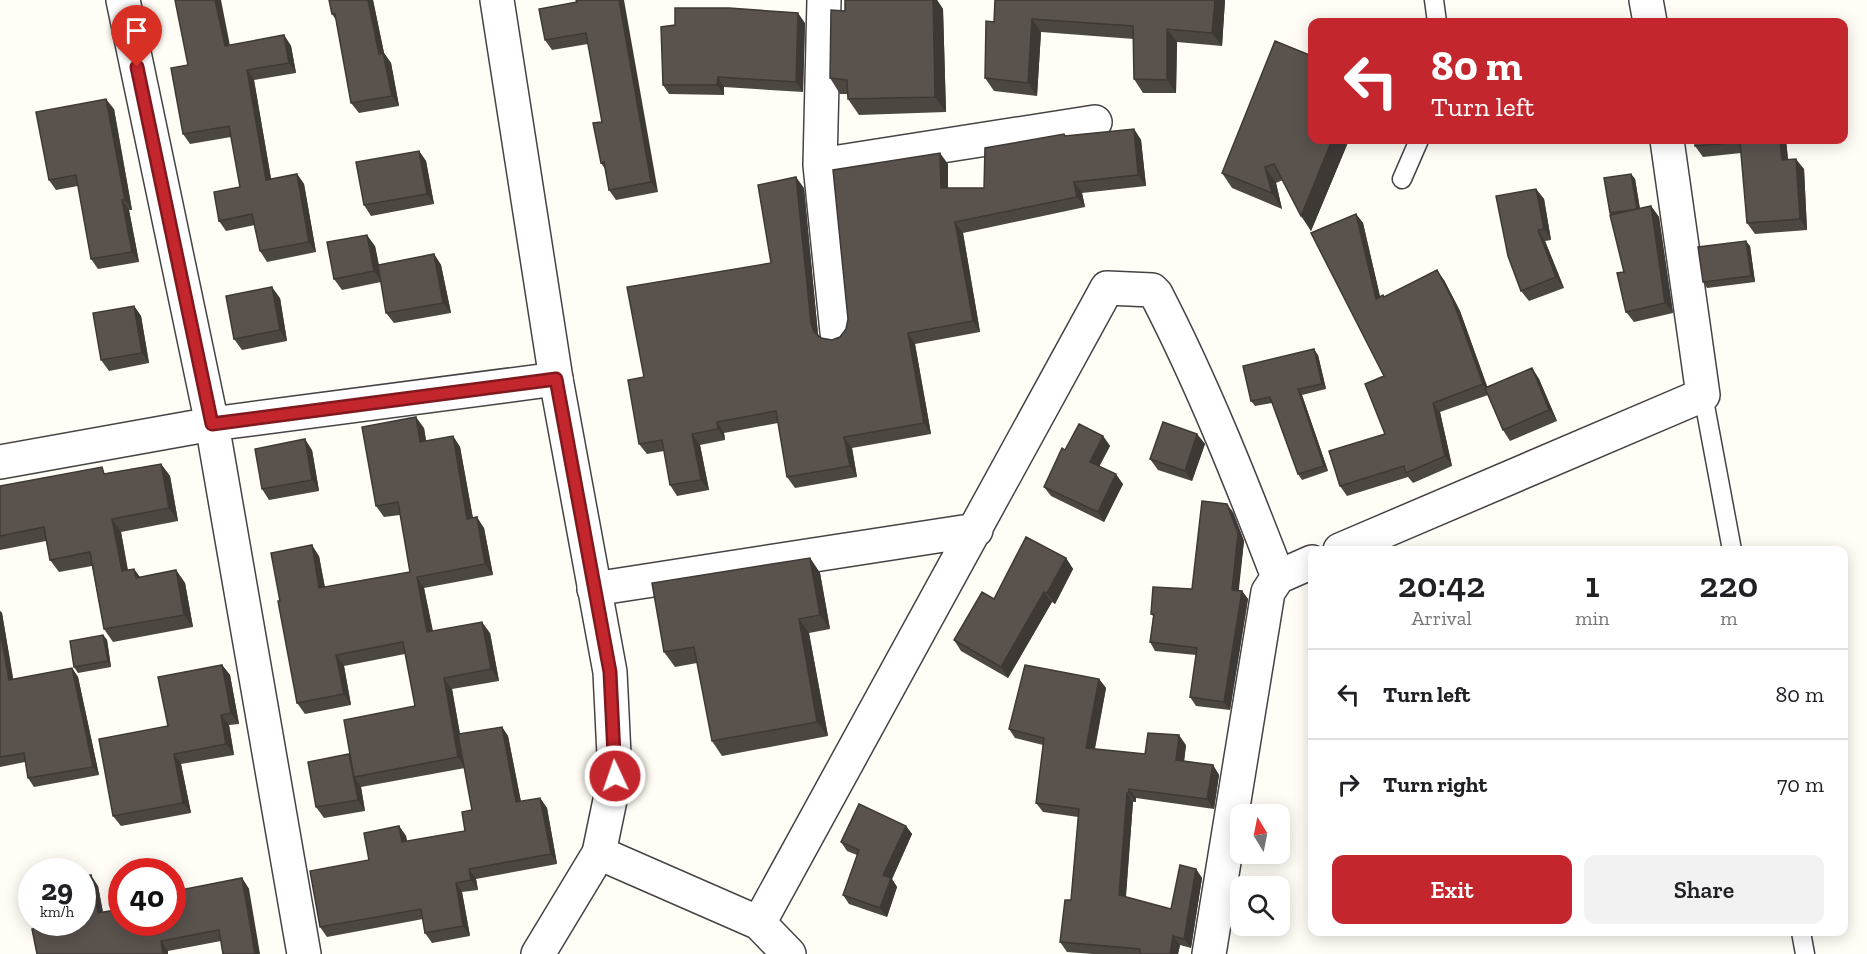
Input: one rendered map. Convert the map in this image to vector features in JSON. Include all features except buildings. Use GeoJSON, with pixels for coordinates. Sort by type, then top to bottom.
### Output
{"type":"FeatureCollection","features":[{"type":"Feature","properties":{"kind":"street"},"geometry":{"type":"LineString","coordinates":[[123,0],[212,424],[304,954]]}},
{"type":"Feature","properties":{"kind":"street"},"geometry":{"type":"LineString","coordinates":[[497,0],[556,379],[610,672],[615,776],[599,853],[538,954]]}},
{"type":"Feature","properties":{"kind":"street"},"geometry":{"type":"LineString","coordinates":[[824,0],[820,165],[837,332]]}},
{"type":"Feature","properties":{"kind":"street"},"geometry":{"type":"LineString","coordinates":[[1646,0],[1649,18]]}},
{"type":"Feature","properties":{"kind":"street"},"geometry":{"type":"LineString","coordinates":[[820,165],[1095,122]]}},
{"type":"Feature","properties":{"kind":"street"},"geometry":{"type":"LineString","coordinates":[[1349,546],[1703,395],[1667,144]]}},
{"type":"Feature","properties":{"kind":"street"},"geometry":{"type":"LineString","coordinates":[[759,923],[1107,288],[1152,290],[1164,309],[1192,367],[1278,577]]}},
{"type":"Feature","properties":{"kind":"street"},"geometry":{"type":"LineString","coordinates":[[0,462],[212,424],[556,379]]}},
{"type":"Feature","properties":{"kind":"street"},"geometry":{"type":"LineString","coordinates":[[594,589],[976,530]]}},
{"type":"Feature","properties":{"kind":"street"},"geometry":{"type":"LineString","coordinates":[[1209,954],[1268,592],[1278,577],[1308,564]]}},
{"type":"Feature","properties":{"kind":"street"},"geometry":{"type":"LineString","coordinates":[[599,853],[759,923],[789,954]]}},
{"type":"Feature","properties":{"kind":"lane"},"geometry":{"type":"LineString","coordinates":[[1434,0],[1436,18]]}},
{"type":"Feature","properties":{"kind":"lane"},"geometry":{"type":"LineString","coordinates":[[1402,179],[1417,144]]}},
{"type":"Feature","properties":{"kind":"lane"},"geometry":{"type":"LineString","coordinates":[[1703,395],[1731,546]]}},
{"type":"Feature","properties":{"kind":"lane"},"geometry":{"type":"LineString","coordinates":[[1802,936],[1805,954]]}},
{"type":"Feature","properties":{"kind":"route"},"geometry":{"type":"LineString","coordinates":[[137,67],[212,424],[556,379],[610,672],[615,776]]}}]}
